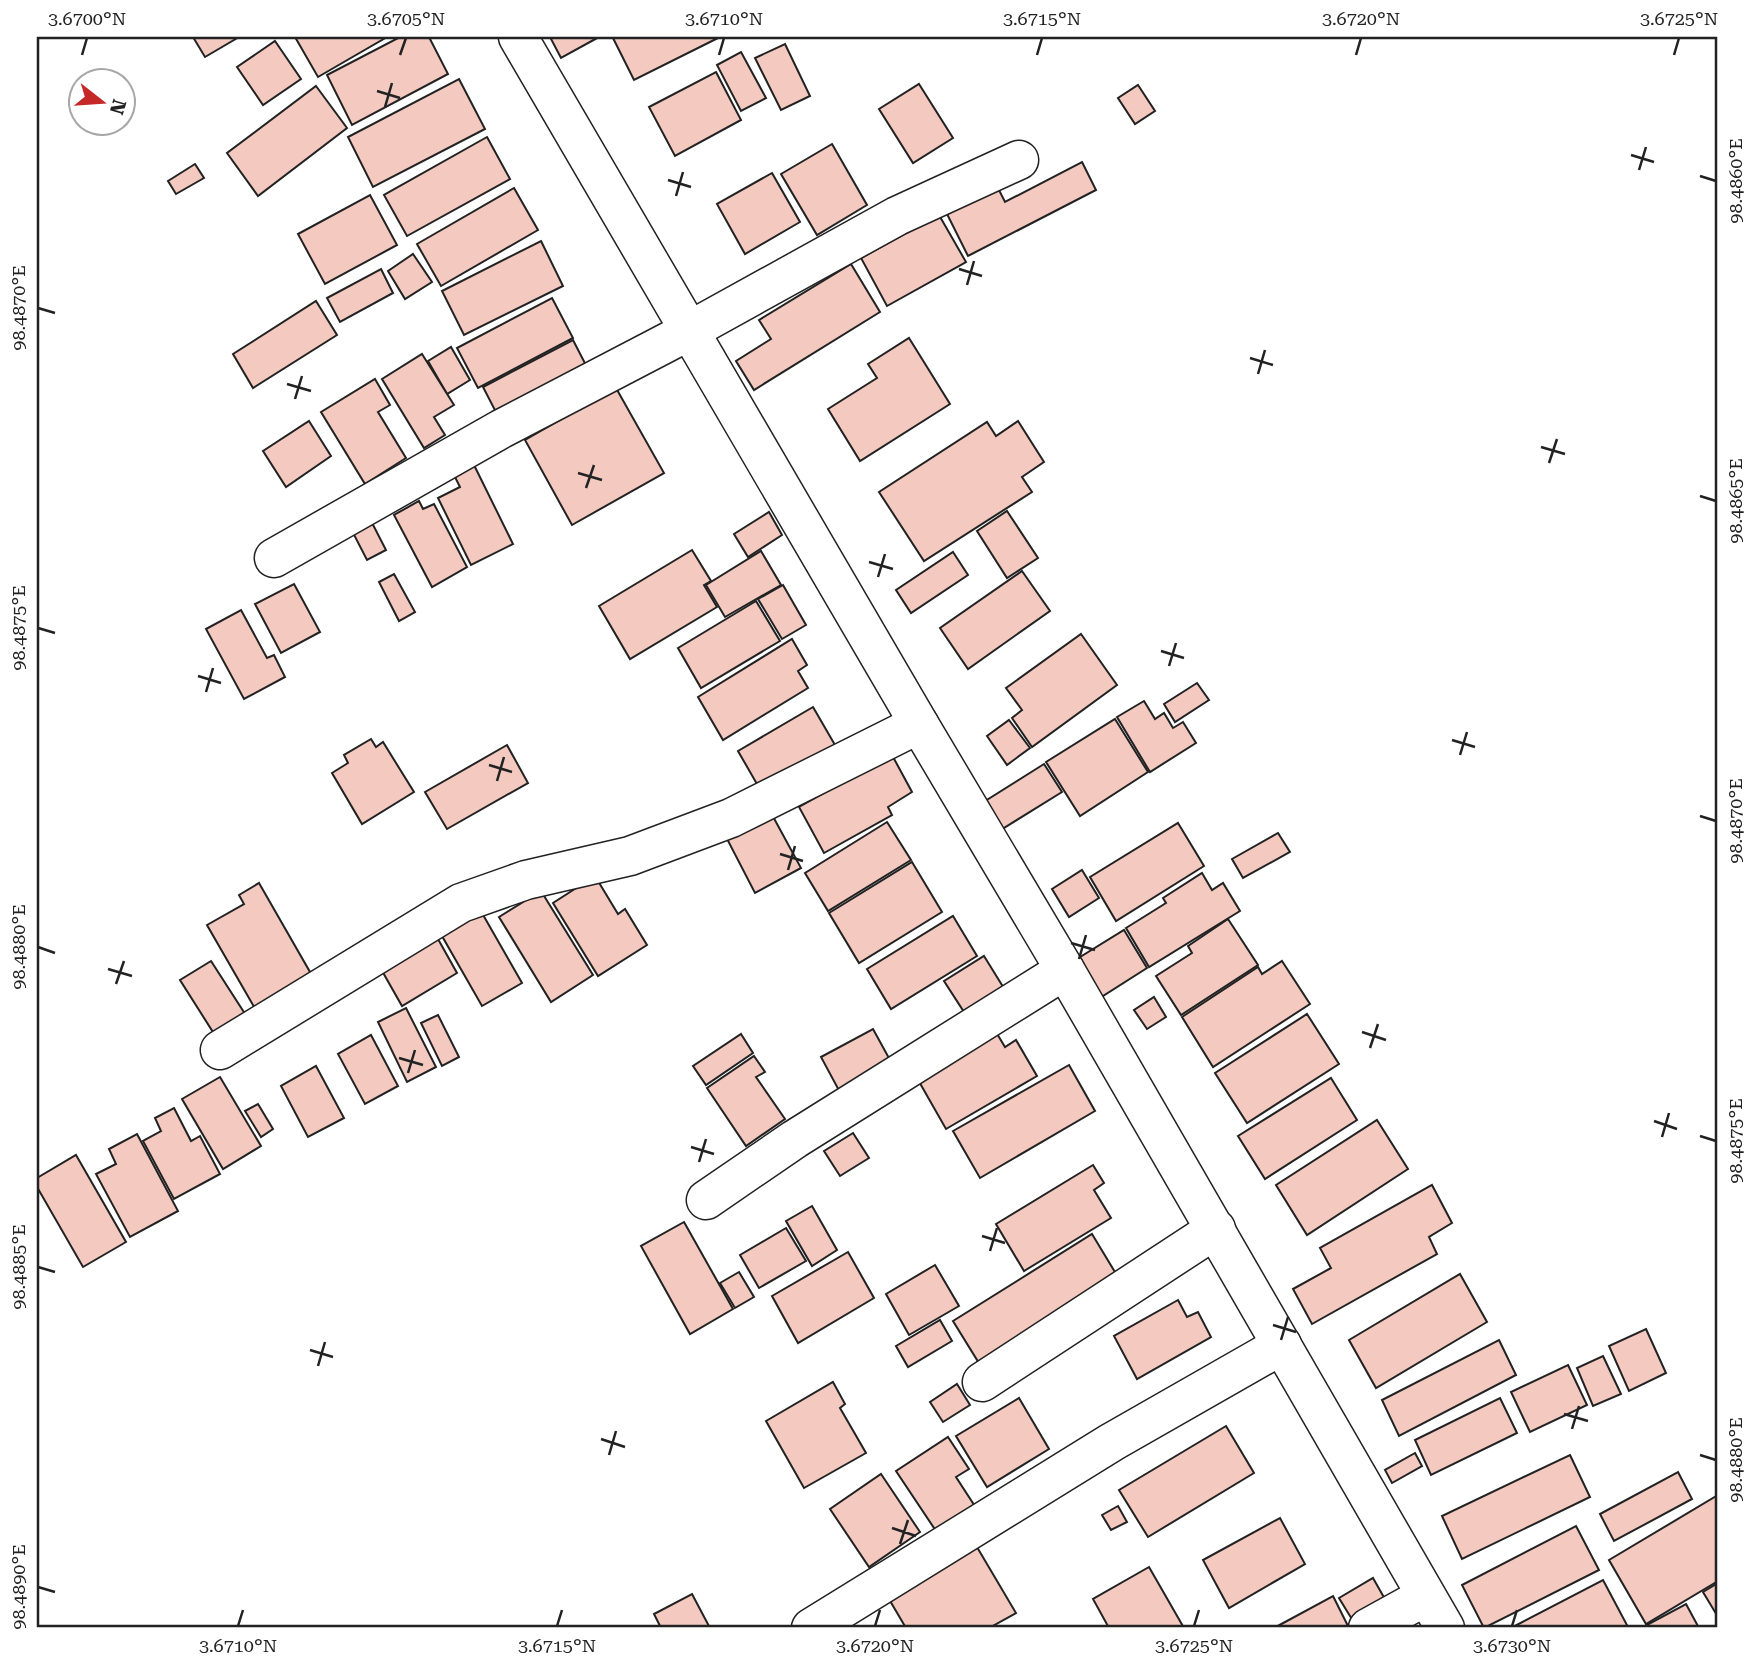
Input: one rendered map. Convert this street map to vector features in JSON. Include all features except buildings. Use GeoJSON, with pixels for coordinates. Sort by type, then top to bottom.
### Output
{"type":"FeatureCollection","features":[{"type":"Feature","properties":{"kind":"street"},"geometry":{"type":"LineString","coordinates":[[518,37],[1216,1229],[1445,1628]]}},
{"type":"Feature","properties":{"kind":"street"},"geometry":{"type":"LineString","coordinates":[[274,558],[501,429],[689,331],[897,216],[1019,160]]}},
{"type":"Feature","properties":{"kind":"street"},"geometry":{"type":"LineString","coordinates":[[220,1050],[461,903],[526,880],[630,856],[731,818],[919,724]]}},
{"type":"Feature","properties":{"kind":"street"},"geometry":{"type":"LineString","coordinates":[[706,1200],[795,1139],[1065,970]]}},
{"type":"Feature","properties":{"kind":"street"},"geometry":{"type":"LineString","coordinates":[[982,1382],[1216,1229]]}},
{"type":"Feature","properties":{"kind":"street"},"geometry":{"type":"LineString","coordinates":[[811,1628],[1112,1442],[1282,1345]]}},
{"type":"Feature","properties":{"kind":"street"},"geometry":{"type":"LineString","coordinates":[[1368,1628],[1426,1595]]}}]}
